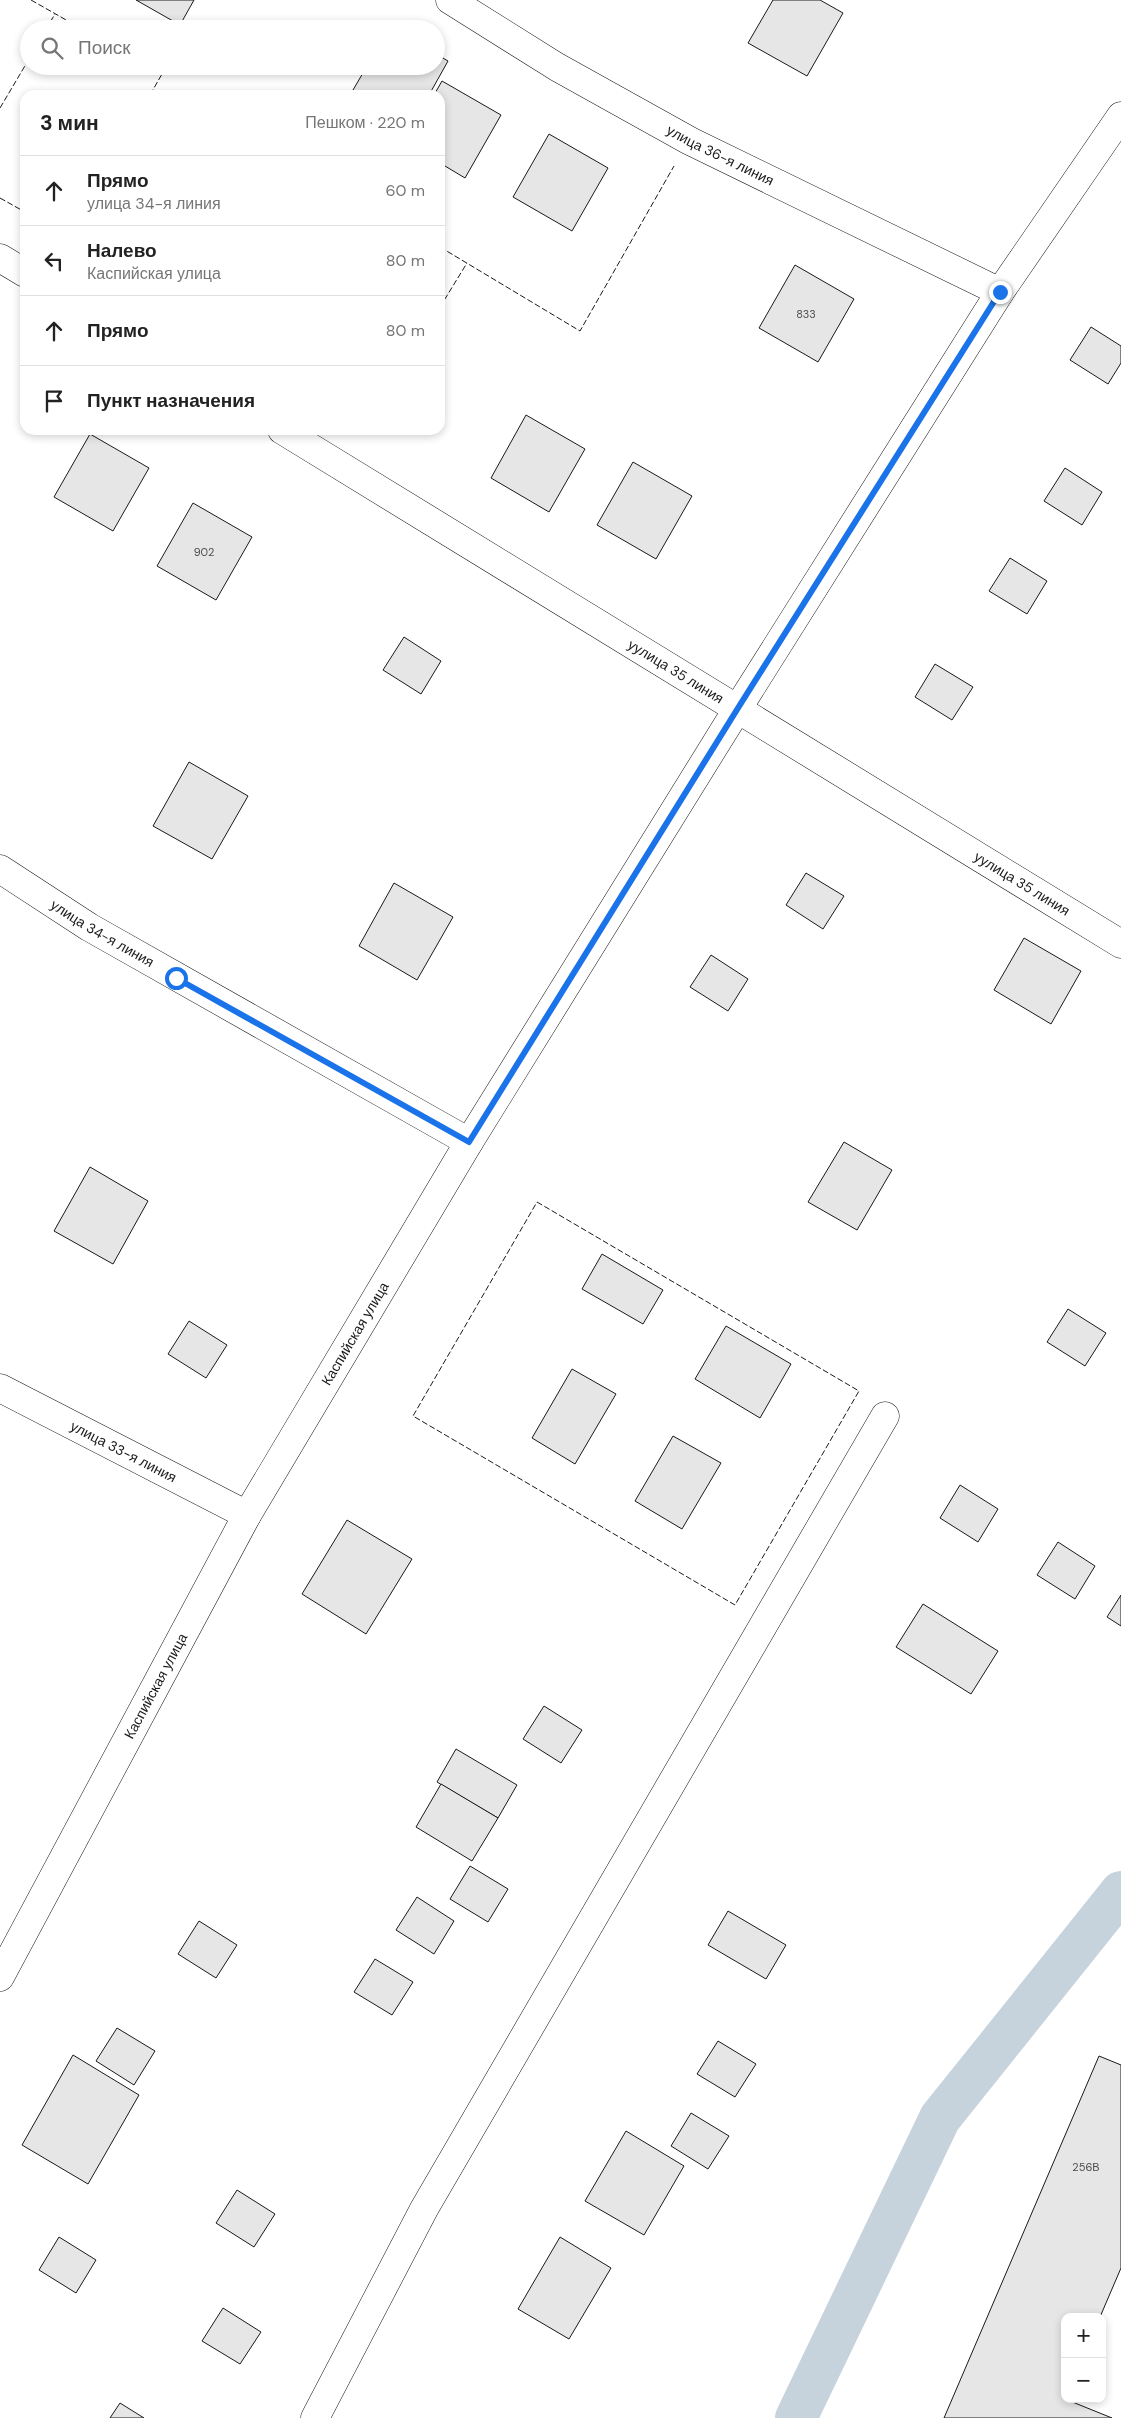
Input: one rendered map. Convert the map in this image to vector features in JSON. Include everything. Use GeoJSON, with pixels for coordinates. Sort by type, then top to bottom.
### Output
{"type":"FeatureCollection","features":[{"type":"Feature","properties":{"kind":"street","name":"улица 36-я линия"},"geometry":{"type":"LineString","coordinates":[[450,0],[557,67],[690,141],[1000,292]]}},
{"type":"Feature","properties":{"kind":"street","name":"Каспийская улица"},"geometry":{"type":"LineString","coordinates":[[0,1977],[8,1940],[247,1515],[469,1142],[738,708],[1000,292],[1121,116]]}},
{"type":"Feature","properties":{"kind":"street"},"geometry":{"type":"LineString","coordinates":[[0,258],[20,270]]}},
{"type":"Feature","properties":{"kind":"street","name":"уулица 35 линия"},"geometry":{"type":"LineString","coordinates":[[290,435],[1121,944]]}},
{"type":"Feature","properties":{"kind":"street","name":"улица 34-я линия"},"geometry":{"type":"LineString","coordinates":[[0,869],[144,960],[469,1142]]}},
{"type":"Feature","properties":{"kind":"street","name":"улица 33-я линия"},"geometry":{"type":"LineString","coordinates":[[0,1388],[247,1515]]}},
{"type":"Feature","properties":{"kind":"street"},"geometry":{"type":"LineString","coordinates":[[315,2418],[424,2209],[885,1416]]}},
{"type":"Feature","properties":{"kind":"building"},"geometry":{"type":"Polygon","coordinates":[[[136,0],[194,0],[183,20],[171,20],[136,0]]]}},
{"type":"Feature","properties":{"kind":"building"},"geometry":{"type":"Polygon","coordinates":[[[773,0],[820,0],[843,13],[807,76],[748,43],[773,0]]]}},
{"type":"Feature","properties":{"kind":"building"},"geometry":{"type":"Polygon","coordinates":[[[362,75],[440,75],[432,90],[353,90],[362,75]]]}},
{"type":"Feature","properties":{"kind":"building"},"geometry":{"type":"Polygon","coordinates":[[[442,81],[501,115],[465,178],[445,166],[445,90],[437,90],[442,81]]]}},
{"type":"Feature","properties":{"kind":"building"},"geometry":{"type":"Polygon","coordinates":[[[549,134],[608,168],[572,231],[513,197],[549,134]]]}},
{"type":"Feature","properties":{"kind":"building"},"geometry":{"type":"Polygon","coordinates":[[[795,265],[854,299],[818,362],[759,328],[795,265]]]}},
{"type":"Feature","properties":{"kind":"building"},"geometry":{"type":"Polygon","coordinates":[[[1091,327],[1121,346],[1121,363],[1108,384],[1070,360],[1091,327]]]}},
{"type":"Feature","properties":{"kind":"building"},"geometry":{"type":"Polygon","coordinates":[[[526,415],[585,449],[549,512],[491,478],[526,415]]]}},
{"type":"Feature","properties":{"kind":"building"},"geometry":{"type":"Polygon","coordinates":[[[89,435],[149,468],[113,531],[54,497],[89,435]]]}},
{"type":"Feature","properties":{"kind":"building"},"geometry":{"type":"Polygon","coordinates":[[[633,462],[692,496],[656,559],[597,525],[633,462]]]}},
{"type":"Feature","properties":{"kind":"building"},"geometry":{"type":"Polygon","coordinates":[[[1065,468],[1102,492],[1082,525],[1044,501],[1065,468]]]}},
{"type":"Feature","properties":{"kind":"building"},"geometry":{"type":"Polygon","coordinates":[[[193,503],[252,537],[216,600],[157,566],[193,503]]]}},
{"type":"Feature","properties":{"kind":"building"},"geometry":{"type":"Polygon","coordinates":[[[1010,558],[1047,581],[1027,614],[989,591],[1010,558]]]}},
{"type":"Feature","properties":{"kind":"building"},"geometry":{"type":"Polygon","coordinates":[[[404,637],[441,661],[421,694],[383,670],[404,637]]]}},
{"type":"Feature","properties":{"kind":"building"},"geometry":{"type":"Polygon","coordinates":[[[935,664],[973,687],[952,720],[915,697],[935,664]]]}},
{"type":"Feature","properties":{"kind":"building"},"geometry":{"type":"Polygon","coordinates":[[[189,762],[248,796],[212,859],[153,826],[189,762]]]}},
{"type":"Feature","properties":{"kind":"building"},"geometry":{"type":"Polygon","coordinates":[[[806,873],[844,896],[823,929],[786,905],[806,873]]]}},
{"type":"Feature","properties":{"kind":"building"},"geometry":{"type":"Polygon","coordinates":[[[394,883],[453,917],[417,980],[359,946],[394,883]]]}},
{"type":"Feature","properties":{"kind":"building"},"geometry":{"type":"Polygon","coordinates":[[[1024,938],[1081,971],[1051,1024],[994,990],[1024,938]]]}},
{"type":"Feature","properties":{"kind":"building"},"geometry":{"type":"Polygon","coordinates":[[[711,955],[748,979],[728,1011],[690,987],[711,955]]]}},
{"type":"Feature","properties":{"kind":"building"},"geometry":{"type":"Polygon","coordinates":[[[844,1142],[892,1170],[857,1230],[808,1202],[844,1142]]]}},
{"type":"Feature","properties":{"kind":"building"},"geometry":{"type":"Polygon","coordinates":[[[90,1167],[148,1201],[113,1264],[54,1231],[90,1167]]]}},
{"type":"Feature","properties":{"kind":"building"},"geometry":{"type":"Polygon","coordinates":[[[602,1254],[663,1290],[643,1324],[582,1289],[602,1254]]]}},
{"type":"Feature","properties":{"kind":"building"},"geometry":{"type":"Polygon","coordinates":[[[1068,1309],[1106,1333],[1085,1366],[1047,1342],[1068,1309]]]}},
{"type":"Feature","properties":{"kind":"building"},"geometry":{"type":"Polygon","coordinates":[[[189,1321],[227,1345],[206,1378],[168,1354],[189,1321]]]}},
{"type":"Feature","properties":{"kind":"building"},"geometry":{"type":"Polygon","coordinates":[[[726,1326],[791,1364],[760,1418],[695,1379],[726,1326]]]}},
{"type":"Feature","properties":{"kind":"building"},"geometry":{"type":"Polygon","coordinates":[[[572,1369],[616,1394],[575,1464],[532,1438],[572,1369]]]}},
{"type":"Feature","properties":{"kind":"building"},"geometry":{"type":"Polygon","coordinates":[[[673,1436],[721,1463],[682,1529],[635,1501],[673,1436]]]}},
{"type":"Feature","properties":{"kind":"building"},"geometry":{"type":"Polygon","coordinates":[[[960,1485],[998,1509],[978,1542],[940,1518],[960,1485]]]}},
{"type":"Feature","properties":{"kind":"building"},"geometry":{"type":"Polygon","coordinates":[[[347,1520],[412,1559],[366,1634],[302,1594],[347,1520]]]}},
{"type":"Feature","properties":{"kind":"building"},"geometry":{"type":"Polygon","coordinates":[[[1058,1542],[1095,1566],[1075,1599],[1037,1575],[1058,1542]]]}},
{"type":"Feature","properties":{"kind":"building"},"geometry":{"type":"Polygon","coordinates":[[[1121,1595],[1121,1626],[1107,1617],[1121,1595]]]}},
{"type":"Feature","properties":{"kind":"building"},"geometry":{"type":"Polygon","coordinates":[[[923,1604],[998,1651],[971,1694],[896,1647],[923,1604]]]}},
{"type":"Feature","properties":{"kind":"building"},"geometry":{"type":"Polygon","coordinates":[[[544,1706],[582,1730],[561,1763],[523,1739],[544,1706]]]}},
{"type":"Feature","properties":{"kind":"building"},"geometry":{"type":"Polygon","coordinates":[[[456,1749],[517,1785],[498,1818],[437,1782],[456,1749]]]}},
{"type":"Feature","properties":{"kind":"building"},"geometry":{"type":"Polygon","coordinates":[[[441,1784],[498,1818],[472,1861],[416,1827],[441,1784]]]}},
{"type":"Feature","properties":{"kind":"building"},"geometry":{"type":"Polygon","coordinates":[[[470,1866],[508,1889],[488,1922],[450,1899],[470,1866]]]}},
{"type":"Feature","properties":{"kind":"building"},"geometry":{"type":"Polygon","coordinates":[[[417,1897],[454,1921],[434,1954],[396,1930],[417,1897]]]}},
{"type":"Feature","properties":{"kind":"building"},"geometry":{"type":"Polygon","coordinates":[[[728,1911],[786,1945],[766,1979],[708,1945],[728,1911]]]}},
{"type":"Feature","properties":{"kind":"building"},"geometry":{"type":"Polygon","coordinates":[[[199,1921],[237,1945],[216,1978],[178,1954],[199,1921]]]}},
{"type":"Feature","properties":{"kind":"building"},"geometry":{"type":"Polygon","coordinates":[[[375,1959],[413,1982],[392,2015],[354,1992],[375,1959]]]}},
{"type":"Feature","properties":{"kind":"building"},"geometry":{"type":"Polygon","coordinates":[[[117,2028],[155,2051],[134,2085],[96,2061],[117,2028]]]}},
{"type":"Feature","properties":{"kind":"building"},"geometry":{"type":"Polygon","coordinates":[[[718,2041],[756,2064],[735,2097],[697,2074],[718,2041]]]}},
{"type":"Feature","properties":{"kind":"building"},"geometry":{"type":"Polygon","coordinates":[[[73,2055],[139,2095],[88,2184],[22,2145],[73,2055]]]}},
{"type":"Feature","properties":{"kind":"building"},"geometry":{"type":"Polygon","coordinates":[[[1099,2056],[1121,2065],[1121,2268],[1102,2313],[1061,2313],[1061,2403],[1075,2403],[1112,2418],[944,2418],[1099,2056]]]}},
{"type":"Feature","properties":{"kind":"building"},"geometry":{"type":"Polygon","coordinates":[[[691,2113],[729,2136],[708,2169],[671,2146],[691,2113]]]}},
{"type":"Feature","properties":{"kind":"building"},"geometry":{"type":"Polygon","coordinates":[[[626,2131],[684,2166],[644,2235],[585,2201],[626,2131]]]}},
{"type":"Feature","properties":{"kind":"building"},"geometry":{"type":"Polygon","coordinates":[[[237,2190],[275,2214],[254,2247],[216,2223],[237,2190]]]}},
{"type":"Feature","properties":{"kind":"building"},"geometry":{"type":"Polygon","coordinates":[[[59,2237],[96,2260],[76,2293],[39,2270],[59,2237]]]}},
{"type":"Feature","properties":{"kind":"building"},"geometry":{"type":"Polygon","coordinates":[[[560,2237],[611,2268],[569,2339],[518,2309],[560,2237]]]}},
{"type":"Feature","properties":{"kind":"building"},"geometry":{"type":"Polygon","coordinates":[[[223,2308],[261,2332],[240,2364],[202,2341],[223,2308]]]}},
{"type":"Feature","properties":{"kind":"building"},"geometry":{"type":"Polygon","coordinates":[[[120,2403],[144,2418],[110,2418],[120,2403]]]}},
{"type":"Feature","properties":{"kind":"waterway"},"geometry":{"type":"LineString","coordinates":[[796,2418],[940,2118],[1121,1892]]}},
{"type":"Feature","properties":{"kind":"fence"},"geometry":{"type":"LineString","coordinates":[[31,0],[66,20]]}},
{"type":"Feature","properties":{"kind":"fence"},"geometry":{"type":"LineString","coordinates":[[51,20],[55,14]]}},
{"type":"Feature","properties":{"kind":"fence"},"geometry":{"type":"LineString","coordinates":[[0,108],[20,74]]}},
{"type":"Feature","properties":{"kind":"fence"},"geometry":{"type":"LineString","coordinates":[[153,90],[161,75]]}},
{"type":"Feature","properties":{"kind":"fence"},"geometry":{"type":"LineString","coordinates":[[445,250],[580,331],[674,166]]}},
{"type":"Feature","properties":{"kind":"fence"},"geometry":{"type":"LineString","coordinates":[[0,198],[20,209]]}},
{"type":"Feature","properties":{"kind":"fence"},"geometry":{"type":"LineString","coordinates":[[445,299],[467,263]]}},
{"type":"Feature","properties":{"kind":"fence"},"geometry":{"type":"LineString","coordinates":[[537,1202],[859,1391],[735,1605],[413,1416],[537,1202]]}},
{"type":"Feature","properties":{"kind":"route"},"geometry":{"type":"LineString","coordinates":[[176,978],[469,1142],[738,708],[1000,292]]}}]}
